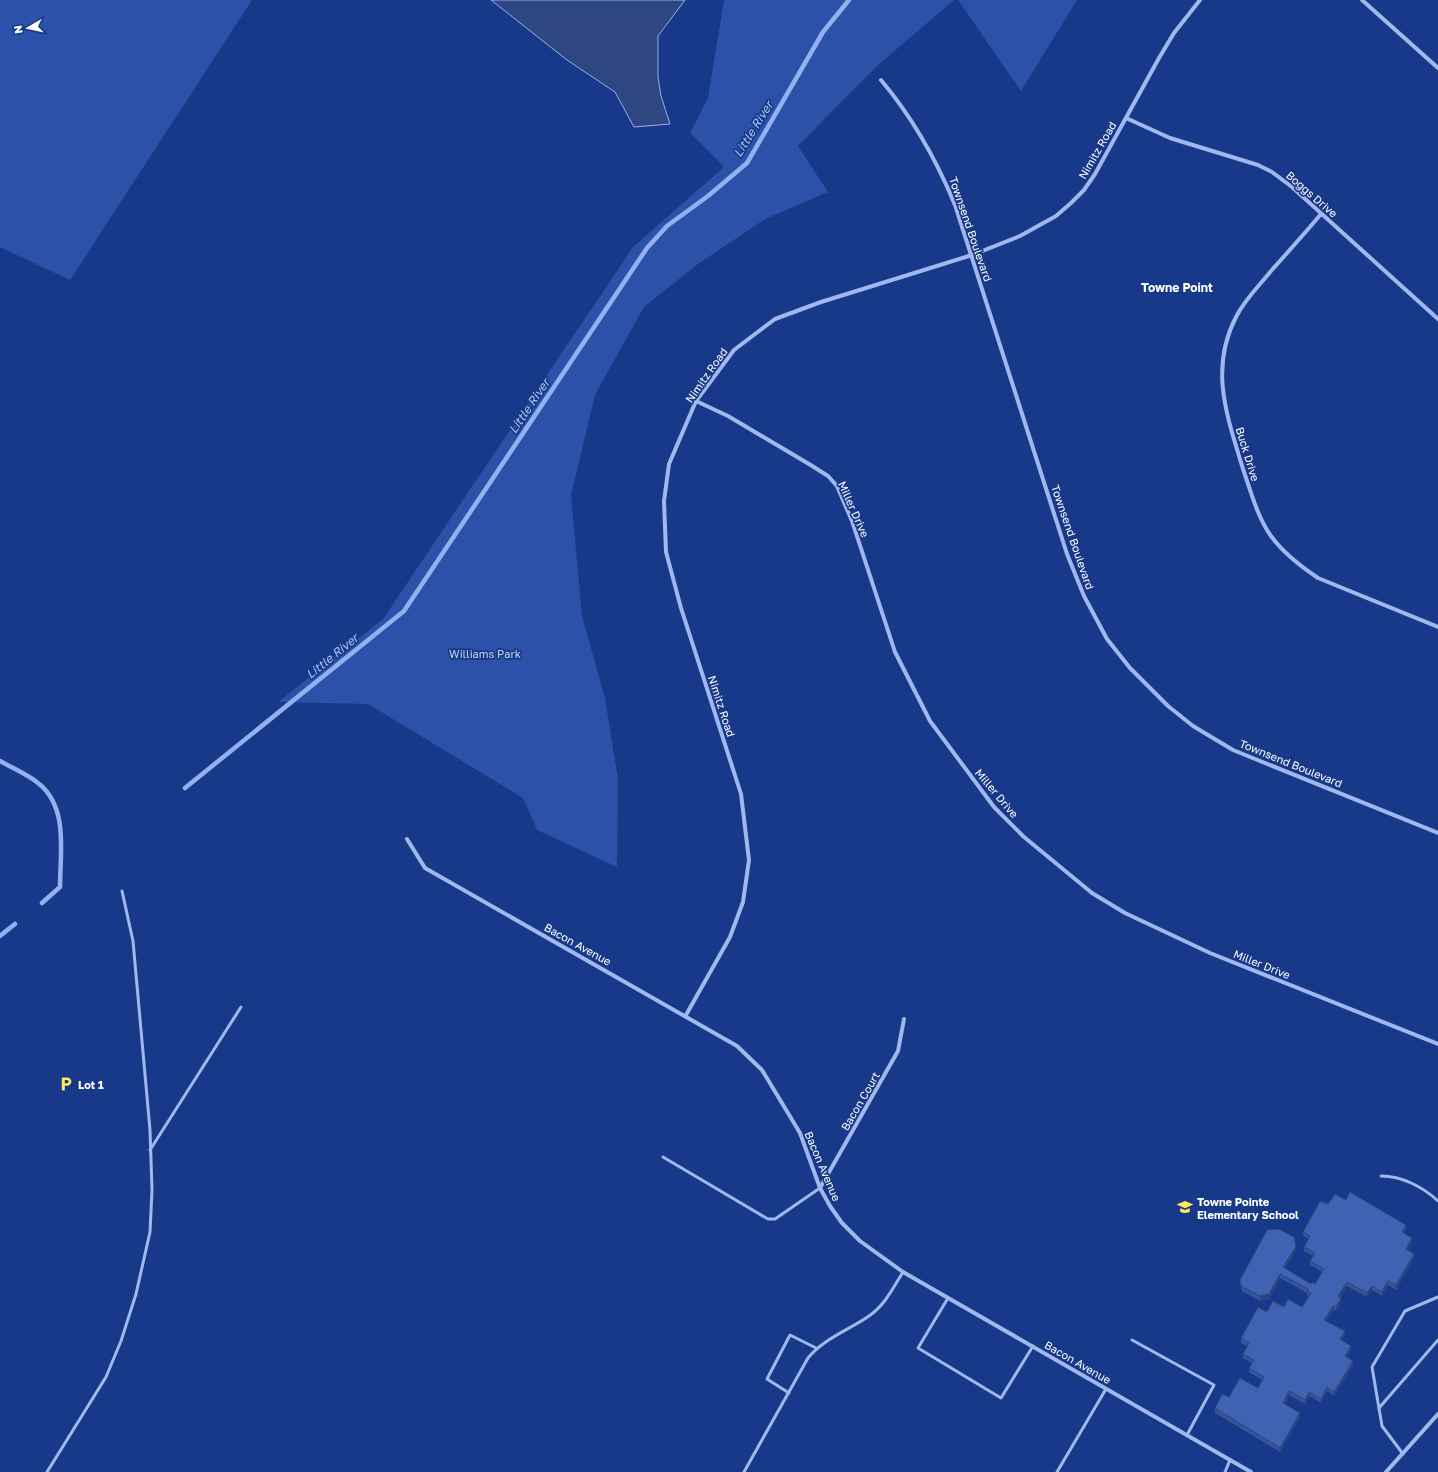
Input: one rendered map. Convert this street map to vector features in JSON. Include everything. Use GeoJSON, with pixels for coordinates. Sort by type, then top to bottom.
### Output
{"type":"FeatureCollection","features":[{"type":"Feature","properties":{"kind":"street","name":"Nimitz Road"},"geometry":{"type":"LineString","coordinates":[[686,1016],[730,937],[743,902],[749,860],[741,794],[681,608],[666,552],[664,501],[669,464],[696,401],[734,350],[775,319],[821,302],[972,255],[1020,236],[1056,216],[1084,190],[1095,174],[1174,33],[1200,0]]}},
{"type":"Feature","properties":{"kind":"street"},"geometry":{"type":"LineString","coordinates":[[1362,0],[1438,68]]}},
{"type":"Feature","properties":{"kind":"street","name":"Townsend Boulevard"},"geometry":{"type":"LineString","coordinates":[[881,80],[911,119],[941,172],[955,205],[1067,554],[1084,596],[1107,640],[1130,668],[1168,706],[1193,726],[1233,750],[1438,832]]}},
{"type":"Feature","properties":{"kind":"street","name":"Boggs Drive"},"geometry":{"type":"LineString","coordinates":[[1126,118],[1170,138],[1258,165],[1272,172],[1292,187],[1438,319]]}},
{"type":"Feature","properties":{"kind":"street","name":"Buck Drive"},"geometry":{"type":"LineString","coordinates":[[1322,214],[1247,298],[1236,317],[1224,348],[1222,391],[1226,414],[1261,519],[1271,536],[1284,552],[1301,567],[1318,578],[1438,627]]}},
{"type":"Feature","properties":{"kind":"street","name":"Miller Drive"},"geometry":{"type":"LineString","coordinates":[[696,401],[728,416],[809,464],[828,476],[837,486],[852,521],[895,652],[930,721],[994,807],[1024,837],[1092,893],[1125,913],[1210,954],[1438,1044]]}},
{"type":"Feature","properties":{"kind":"street","name":"Bacon Avenue"},"geometry":{"type":"LineString","coordinates":[[407,839],[425,868],[737,1046],[762,1070],[800,1133],[820,1188],[830,1206],[846,1228],[860,1241],[903,1272],[1251,1472]]}},
{"type":"Feature","properties":{"kind":"street","name":"Bacon Court"},"geometry":{"type":"LineString","coordinates":[[820,1188],[898,1051],[904,1019]]}},
{"type":"Feature","properties":{"kind":"street"},"geometry":{"type":"LineString","coordinates":[[1386,1472],[1438,1414]]}},
{"type":"Feature","properties":{"kind":"lane"},"geometry":{"type":"LineString","coordinates":[[47,1472],[106,1377],[121,1341],[136,1294],[150,1232],[152,1190],[150,1150],[133,941],[122,891]]}},
{"type":"Feature","properties":{"kind":"lane"},"geometry":{"type":"LineString","coordinates":[[150,1150],[241,1007]]}},
{"type":"Feature","properties":{"kind":"lane"},"geometry":{"type":"LineString","coordinates":[[663,1157],[768,1219],[775,1219],[820,1188]]}},
{"type":"Feature","properties":{"kind":"lane"},"geometry":{"type":"LineString","coordinates":[[1381,1176],[1396,1176],[1429,1192],[1438,1201]]}},
{"type":"Feature","properties":{"kind":"lane"},"geometry":{"type":"LineString","coordinates":[[744,1472],[816,1348],[871,1315],[886,1300],[903,1272]]}},
{"type":"Feature","properties":{"kind":"lane"},"geometry":{"type":"LineString","coordinates":[[1403,1454],[1382,1426],[1372,1367],[1405,1310],[1438,1297]]}},
{"type":"Feature","properties":{"kind":"lane"},"geometry":{"type":"LineString","coordinates":[[948,1298],[918,1348],[1001,1398],[1032,1346]]}},
{"type":"Feature","properties":{"kind":"lane"},"geometry":{"type":"LineString","coordinates":[[789,1393],[767,1379],[790,1335],[816,1348]]}},
{"type":"Feature","properties":{"kind":"lane"},"geometry":{"type":"LineString","coordinates":[[1132,1340],[1214,1386],[1187,1435]]}},
{"type":"Feature","properties":{"kind":"lane"},"geometry":{"type":"LineString","coordinates":[[1379,1408],[1438,1340]]}},
{"type":"Feature","properties":{"kind":"lane"},"geometry":{"type":"LineString","coordinates":[[1057,1472],[1106,1389]]}},
{"type":"Feature","properties":{"kind":"lane"},"geometry":{"type":"LineString","coordinates":[[1225,1472],[1230,1460]]}},
{"type":"Feature","properties":{"kind":"green space"},"geometry":{"type":"Polygon","coordinates":[[[0,0],[252,0],[70,280],[0,247],[0,0]]]}},
{"type":"Feature","properties":{"kind":"green space","name":"Williams Park"},"geometry":{"type":"Polygon","coordinates":[[[724,0],[954,0],[877,66],[798,146],[828,192],[765,219],[698,264],[644,307],[595,395],[571,495],[582,616],[605,698],[618,779],[617,867],[537,830],[523,798],[368,704],[278,702],[383,619],[633,247],[724,167],[690,133],[708,98],[724,0]]]}},
{"type":"Feature","properties":{"kind":"green space"},"geometry":{"type":"Polygon","coordinates":[[[958,0],[1077,0],[1021,91],[958,0]]]}},
{"type":"Feature","properties":{"kind":"shaded area"},"geometry":{"type":"Polygon","coordinates":[[[491,0],[685,0],[658,36],[658,77],[661,96],[670,124],[634,127],[615,92],[567,60],[491,0]]]}},
{"type":"Feature","properties":{"kind":"building","name":"Towne Pointe Elementary School"},"geometry":{"type":"Polygon","coordinates":[[[1350,1192],[1406,1225],[1402,1232],[1412,1238],[1406,1249],[1414,1254],[1396,1285],[1388,1281],[1382,1292],[1372,1286],[1367,1293],[1347,1282],[1338,1296],[1341,1298],[1336,1307],[1334,1305],[1324,1320],[1345,1331],[1340,1339],[1351,1346],[1345,1356],[1353,1361],[1334,1392],[1327,1387],[1321,1399],[1309,1392],[1305,1400],[1289,1391],[1283,1403],[1300,1413],[1280,1448],[1215,1408],[1222,1394],[1229,1397],[1240,1378],[1258,1388],[1264,1377],[1249,1368],[1254,1360],[1243,1354],[1249,1343],[1241,1338],[1258,1307],[1267,1312],[1273,1301],[1284,1307],[1288,1299],[1302,1307],[1311,1293],[1307,1291],[1308,1289],[1280,1274],[1269,1294],[1260,1296],[1242,1287],[1240,1280],[1267,1230],[1279,1229],[1294,1237],[1296,1246],[1283,1267],[1311,1284],[1312,1282],[1315,1284],[1324,1269],[1310,1261],[1315,1253],[1304,1247],[1310,1236],[1303,1232],[1320,1201],[1328,1204],[1335,1194],[1346,1200],[1350,1192]]]}},
{"type":"Feature","properties":{"kind":"waterway","name":"Little River"},"geometry":{"type":"LineString","coordinates":[[185,788],[404,611],[647,248],[667,226],[708,196],[747,163],[823,32],[849,0]]}},
{"type":"Feature","properties":{"kind":"waterway"},"geometry":{"type":"LineString","coordinates":[[0,761],[38,783],[48,793],[55,805],[59,817],[61,831],[60,887],[42,903]]}},
{"type":"Feature","properties":{"kind":"waterway","name":"Little River"},"geometry":{"type":"LineString","coordinates":[[0,936],[15,924]]}},
{"type":"Feature","properties":{"kind":"place","name":"Lot 1"},"geometry":{"type":"Point","coordinates":[66,1084]}},
{"type":"Feature","properties":{"kind":"place","name":"Towne Pointe Elementary School"},"geometry":{"type":"Point","coordinates":[1185,1207]}},
{"type":"Feature","properties":{"kind":"district","name":"Towne Point"},"geometry":{"type":"Point","coordinates":[1177,287]}}]}
